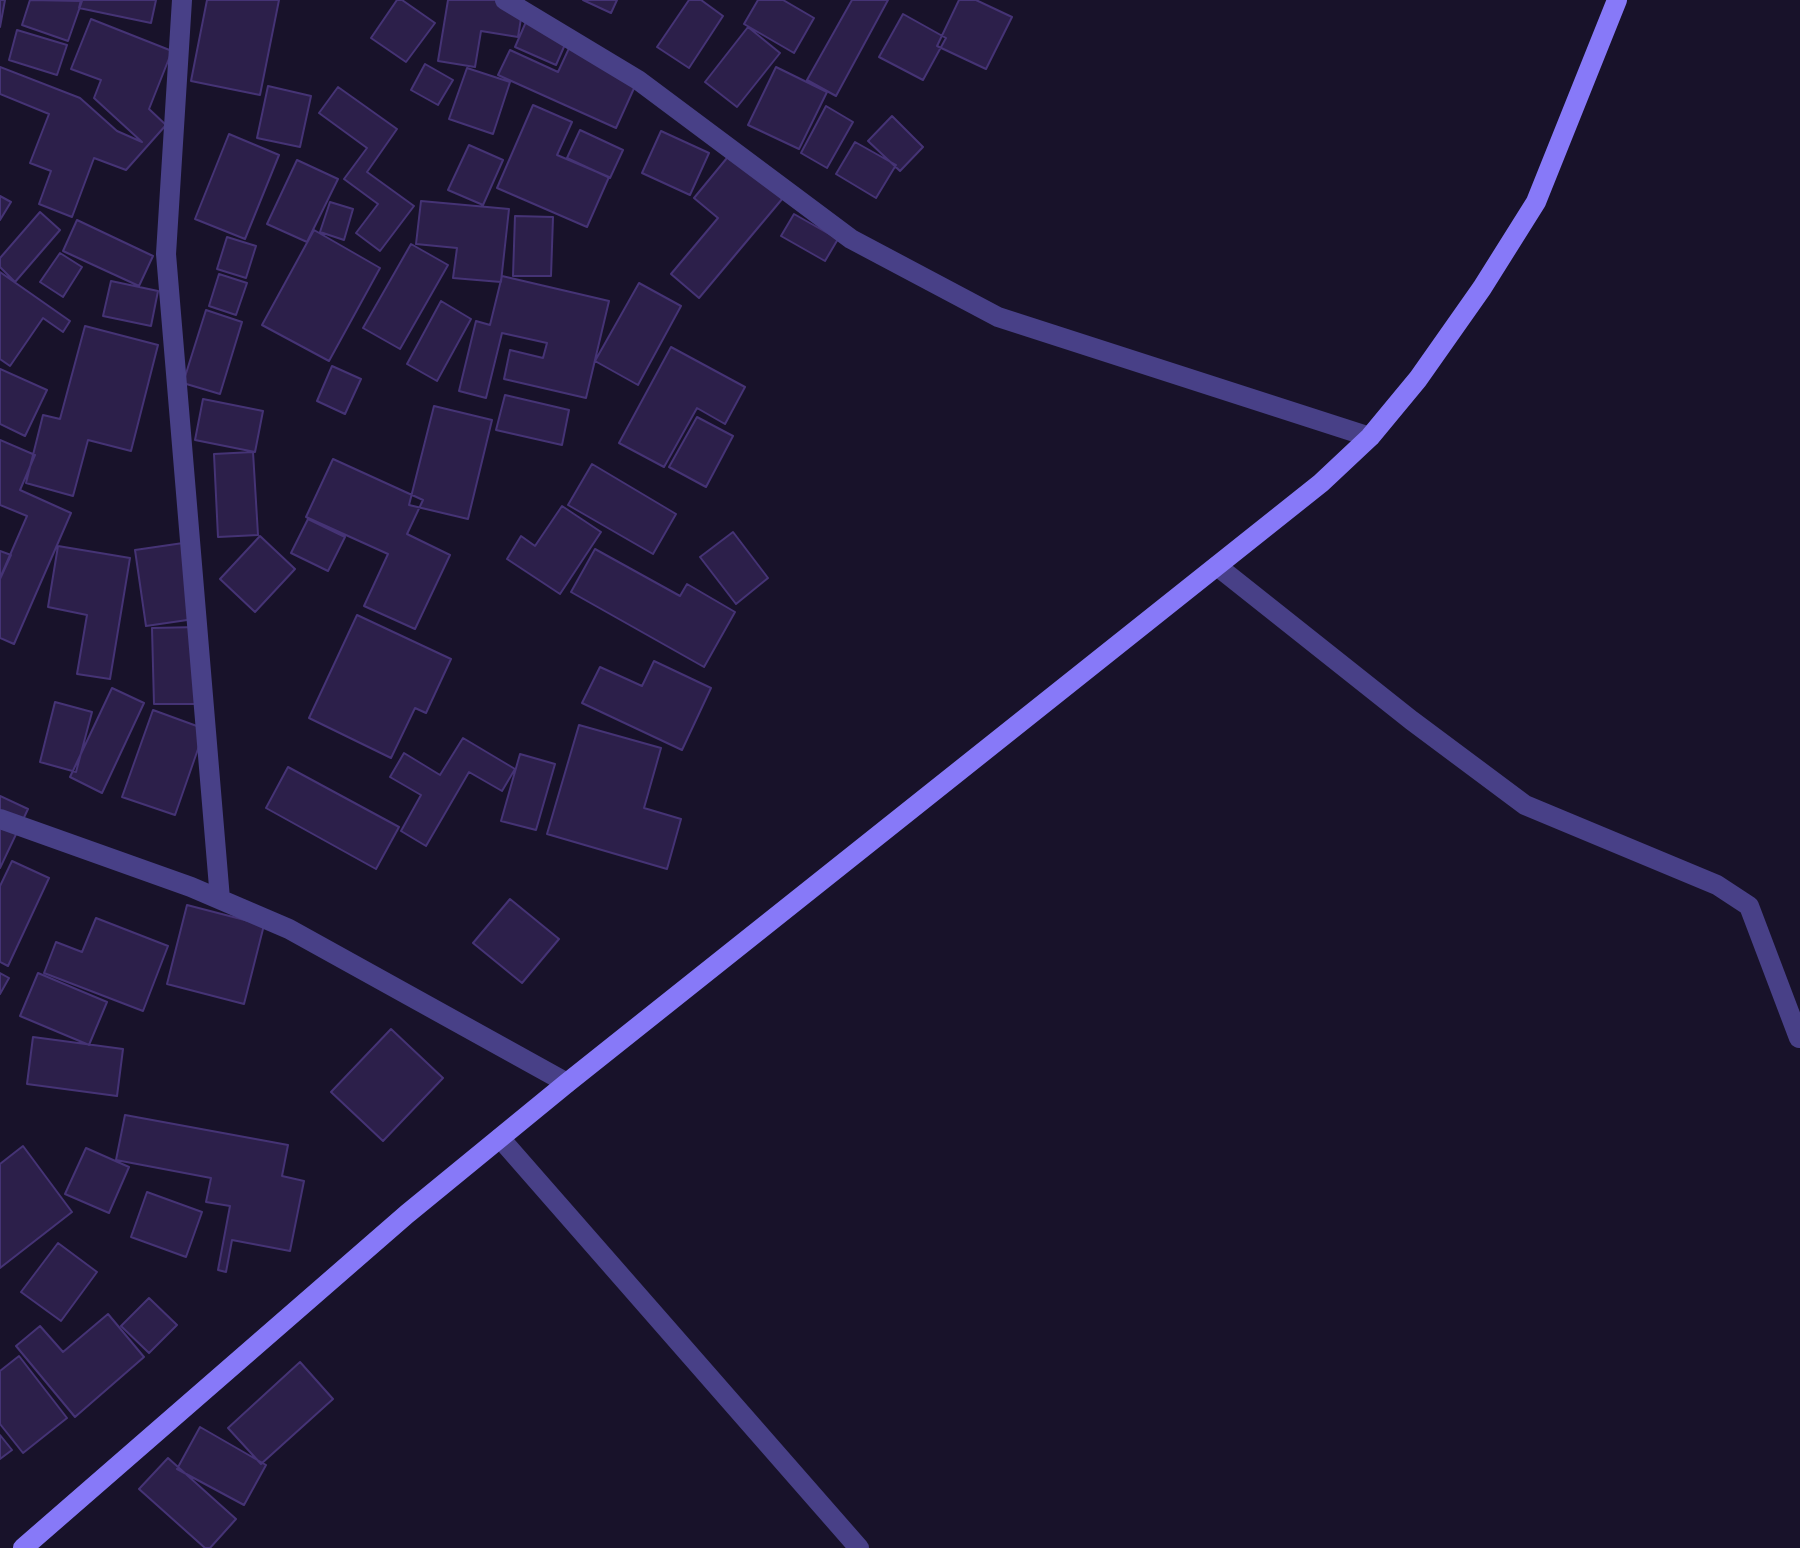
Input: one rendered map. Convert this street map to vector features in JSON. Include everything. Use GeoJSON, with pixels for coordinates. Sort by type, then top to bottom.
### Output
{"type":"FeatureCollection","features":[{"type":"Feature","properties":{"kind":"main road"},"geometry":{"type":"LineString","coordinates":[[23,1548],[407,1214],[1321,483],[1370,437],[1437,353],[1536,202],[1617,0]]}},
{"type":"Feature","properties":{"kind":"street"},"geometry":{"type":"LineString","coordinates":[[182,0],[166,254],[220,899]]}},
{"type":"Feature","properties":{"kind":"street"},"geometry":{"type":"LineString","coordinates":[[505,0],[638,80],[851,239],[998,317],[1370,437]]}},
{"type":"Feature","properties":{"kind":"street"},"geometry":{"type":"LineString","coordinates":[[1217,566],[1411,720],[1525,805],[1717,885],[1749,906],[1799,1038]]}},
{"type":"Feature","properties":{"kind":"street"},"geometry":{"type":"LineString","coordinates":[[0,819],[220,899],[289,929],[567,1083]]}},
{"type":"Feature","properties":{"kind":"street"},"geometry":{"type":"LineString","coordinates":[[500,1138],[859,1548]]}},
{"type":"Feature","properties":{"kind":"building"},"geometry":{"type":"Polygon","coordinates":[[[0,0],[5,0],[0,27],[0,0]]]}},
{"type":"Feature","properties":{"kind":"building"},"geometry":{"type":"Polygon","coordinates":[[[30,0],[82,1],[68,41],[22,25],[30,0]]]}},
{"type":"Feature","properties":{"kind":"building"},"geometry":{"type":"Polygon","coordinates":[[[81,0],[156,0],[151,23],[79,8],[81,0]]]}},
{"type":"Feature","properties":{"kind":"building"},"geometry":{"type":"Polygon","coordinates":[[[207,0],[279,0],[260,95],[191,81],[207,0]]]}},
{"type":"Feature","properties":{"kind":"building"},"geometry":{"type":"Polygon","coordinates":[[[397,0],[402,0],[435,23],[406,62],[371,38],[397,0]]]}},
{"type":"Feature","properties":{"kind":"building"},"geometry":{"type":"Polygon","coordinates":[[[448,0],[524,0],[518,37],[481,31],[475,67],[438,61],[448,0]]]}},
{"type":"Feature","properties":{"kind":"building"},"geometry":{"type":"Polygon","coordinates":[[[583,0],[617,0],[611,13],[583,0]]]}},
{"type":"Feature","properties":{"kind":"building"},"geometry":{"type":"Polygon","coordinates":[[[689,0],[701,0],[723,16],[689,68],[657,47],[689,0]]]}},
{"type":"Feature","properties":{"kind":"building"},"geometry":{"type":"Polygon","coordinates":[[[758,0],[783,0],[814,18],[794,53],[744,24],[758,0]]]}},
{"type":"Feature","properties":{"kind":"building"},"geometry":{"type":"Polygon","coordinates":[[[852,0],[888,0],[836,96],[807,80],[852,0]]]}},
{"type":"Feature","properties":{"kind":"building"},"geometry":{"type":"Polygon","coordinates":[[[959,0],[976,0],[1012,17],[986,69],[937,46],[959,0]]]}},
{"type":"Feature","properties":{"kind":"building"},"geometry":{"type":"Polygon","coordinates":[[[903,14],[946,38],[923,80],[879,57],[903,14]]]}},
{"type":"Feature","properties":{"kind":"building"},"geometry":{"type":"Polygon","coordinates":[[[529,15],[570,33],[556,65],[515,47],[529,15]]]}},
{"type":"Feature","properties":{"kind":"building"},"geometry":{"type":"Polygon","coordinates":[[[91,19],[172,51],[149,109],[166,125],[126,170],[94,158],[72,217],[39,204],[51,171],[30,163],[49,114],[0,94],[0,67],[80,98],[117,131],[142,142],[94,98],[101,80],[71,69],[91,19]]]}},
{"type":"Feature","properties":{"kind":"building"},"geometry":{"type":"Polygon","coordinates":[[[748,27],[780,53],[737,107],[705,82],[748,27]]]}},
{"type":"Feature","properties":{"kind":"building"},"geometry":{"type":"Polygon","coordinates":[[[17,30],[67,45],[57,75],[9,60],[17,30]]]}},
{"type":"Feature","properties":{"kind":"building"},"geometry":{"type":"Polygon","coordinates":[[[571,44],[640,75],[616,128],[498,75],[510,50],[558,72],[571,44]]]}},
{"type":"Feature","properties":{"kind":"building"},"geometry":{"type":"Polygon","coordinates":[[[425,64],[453,80],[438,105],[411,90],[425,64]]]}},
{"type":"Feature","properties":{"kind":"building"},"geometry":{"type":"Polygon","coordinates":[[[776,67],[827,92],[799,149],[748,125],[776,67]]]}},
{"type":"Feature","properties":{"kind":"building"},"geometry":{"type":"Polygon","coordinates":[[[467,68],[510,82],[493,134],[449,119],[467,68]]]}},
{"type":"Feature","properties":{"kind":"building"},"geometry":{"type":"Polygon","coordinates":[[[268,86],[311,96],[300,147],[257,138],[268,86]]]}},
{"type":"Feature","properties":{"kind":"building"},"geometry":{"type":"Polygon","coordinates":[[[338,87],[397,129],[367,172],[414,206],[380,251],[356,233],[378,204],[344,179],[367,148],[319,113],[338,87]]]}},
{"type":"Feature","properties":{"kind":"building"},"geometry":{"type":"Polygon","coordinates":[[[533,105],[572,122],[557,155],[609,177],[587,227],[497,188],[533,105]]]}},
{"type":"Feature","properties":{"kind":"building"},"geometry":{"type":"Polygon","coordinates":[[[826,106],[853,122],[827,168],[801,153],[826,106]]]}},
{"type":"Feature","properties":{"kind":"building"},"geometry":{"type":"Polygon","coordinates":[[[892,116],[923,147],[900,171],[868,141],[892,116]]]}},
{"type":"Feature","properties":{"kind":"building"},"geometry":{"type":"Polygon","coordinates":[[[580,130],[623,150],[610,178],[567,158],[580,130]]]}},
{"type":"Feature","properties":{"kind":"building"},"geometry":{"type":"Polygon","coordinates":[[[661,131],[709,153],[690,195],[642,173],[661,131]]]}},
{"type":"Feature","properties":{"kind":"building"},"geometry":{"type":"Polygon","coordinates":[[[229,134],[279,155],[245,239],[195,219],[229,134]]]}},
{"type":"Feature","properties":{"kind":"building"},"geometry":{"type":"Polygon","coordinates":[[[855,142],[896,165],[876,198],[836,174],[855,142]]]}},
{"type":"Feature","properties":{"kind":"building"},"geometry":{"type":"Polygon","coordinates":[[[469,145],[503,160],[483,205],[448,190],[469,145]]]}},
{"type":"Feature","properties":{"kind":"building"},"geometry":{"type":"Polygon","coordinates":[[[736,147],[788,192],[699,298],[671,274],[718,218],[694,198],[736,147]]]}},
{"type":"Feature","properties":{"kind":"building"},"geometry":{"type":"Polygon","coordinates":[[[297,160],[338,179],[307,242],[267,224],[297,160]]]}},
{"type":"Feature","properties":{"kind":"building"},"geometry":{"type":"Polygon","coordinates":[[[0,196],[11,202],[0,220],[0,196]]]}},
{"type":"Feature","properties":{"kind":"building"},"geometry":{"type":"Polygon","coordinates":[[[421,201],[509,209],[501,282],[453,278],[457,248],[416,244],[421,201]]]}},
{"type":"Feature","properties":{"kind":"building"},"geometry":{"type":"Polygon","coordinates":[[[330,202],[353,209],[344,240],[320,232],[330,202]]]}},
{"type":"Feature","properties":{"kind":"building"},"geometry":{"type":"Polygon","coordinates":[[[40,212],[60,230],[15,282],[0,267],[0,258],[40,212]]]}},
{"type":"Feature","properties":{"kind":"building"},"geometry":{"type":"Polygon","coordinates":[[[794,214],[838,239],[825,261],[781,236],[794,214]]]}},
{"type":"Feature","properties":{"kind":"building"},"geometry":{"type":"Polygon","coordinates":[[[515,216],[553,217],[551,276],[513,276],[515,216]]]}},
{"type":"Feature","properties":{"kind":"building"},"geometry":{"type":"Polygon","coordinates":[[[77,220],[153,256],[139,286],[63,251],[77,220]]]}},
{"type":"Feature","properties":{"kind":"building"},"geometry":{"type":"Polygon","coordinates":[[[314,230],[380,268],[329,361],[262,325],[314,230]]]}},
{"type":"Feature","properties":{"kind":"building"},"geometry":{"type":"Polygon","coordinates":[[[227,237],[256,246],[246,278],[217,269],[227,237]]]}},
{"type":"Feature","properties":{"kind":"building"},"geometry":{"type":"Polygon","coordinates":[[[411,244],[448,265],[400,349],[363,328],[411,244]]]}},
{"type":"Feature","properties":{"kind":"building"},"geometry":{"type":"Polygon","coordinates":[[[60,253],[82,267],[63,297],[40,282],[60,253]]]}},
{"type":"Feature","properties":{"kind":"building"},"geometry":{"type":"Polygon","coordinates":[[[0,272],[70,321],[63,332],[43,318],[10,366],[0,359],[0,272]]]}},
{"type":"Feature","properties":{"kind":"building"},"geometry":{"type":"Polygon","coordinates":[[[219,274],[247,283],[236,315],[209,306],[219,274]]]}},
{"type":"Feature","properties":{"kind":"building"},"geometry":{"type":"Polygon","coordinates":[[[502,276],[609,301],[586,398],[504,379],[510,350],[543,358],[547,343],[502,333],[486,398],[459,391],[476,321],[490,325],[502,276]]]}},
{"type":"Feature","properties":{"kind":"building"},"geometry":{"type":"Polygon","coordinates":[[[111,281],[158,291],[151,326],[103,316],[111,281]]]}},
{"type":"Feature","properties":{"kind":"building"},"geometry":{"type":"Polygon","coordinates":[[[639,283],[681,306],[638,385],[595,361],[639,283]]]}},
{"type":"Feature","properties":{"kind":"building"},"geometry":{"type":"Polygon","coordinates":[[[441,301],[471,319],[437,381],[407,364],[441,301]]]}},
{"type":"Feature","properties":{"kind":"building"},"geometry":{"type":"Polygon","coordinates":[[[206,310],[242,322],[220,394],[183,383],[206,310]]]}},
{"type":"Feature","properties":{"kind":"building"},"geometry":{"type":"Polygon","coordinates":[[[85,326],[158,345],[131,451],[88,440],[73,496],[26,483],[43,415],[60,419],[85,326]]]}},
{"type":"Feature","properties":{"kind":"building"},"geometry":{"type":"Polygon","coordinates":[[[671,347],[745,387],[725,424],[697,408],[664,467],[619,443],[671,347]]]}},
{"type":"Feature","properties":{"kind":"building"},"geometry":{"type":"Polygon","coordinates":[[[332,366],[361,379],[345,414],[317,401],[332,366]]]}},
{"type":"Feature","properties":{"kind":"building"},"geometry":{"type":"Polygon","coordinates":[[[0,369],[47,390],[25,436],[0,424],[0,369]]]}},
{"type":"Feature","properties":{"kind":"building"},"geometry":{"type":"Polygon","coordinates":[[[505,395],[569,410],[562,445],[496,430],[505,395]]]}},
{"type":"Feature","properties":{"kind":"building"},"geometry":{"type":"Polygon","coordinates":[[[203,399],[263,411],[255,452],[195,440],[203,399]]]}},
{"type":"Feature","properties":{"kind":"building"},"geometry":{"type":"Polygon","coordinates":[[[434,406],[492,420],[468,519],[409,505],[434,406]]]}},
{"type":"Feature","properties":{"kind":"building"},"geometry":{"type":"Polygon","coordinates":[[[697,417],[733,436],[706,487],[669,467],[697,417]]]}},
{"type":"Feature","properties":{"kind":"building"},"geometry":{"type":"Polygon","coordinates":[[[0,440],[35,455],[20,490],[71,513],[14,644],[0,638],[0,578],[27,516],[0,505],[0,440]]]}},
{"type":"Feature","properties":{"kind":"building"},"geometry":{"type":"Polygon","coordinates":[[[253,452],[258,535],[218,537],[214,454],[253,452]]]}},
{"type":"Feature","properties":{"kind":"building"},"geometry":{"type":"Polygon","coordinates":[[[333,459],[423,500],[407,534],[450,555],[415,629],[364,606],[388,554],[306,517],[333,459]]]}},
{"type":"Feature","properties":{"kind":"building"},"geometry":{"type":"Polygon","coordinates":[[[592,464],[676,514],[653,554],[568,505],[592,464]]]}},
{"type":"Feature","properties":{"kind":"building"},"geometry":{"type":"Polygon","coordinates":[[[562,506],[601,532],[560,594],[507,559],[521,536],[535,546],[562,506]]]}},
{"type":"Feature","properties":{"kind":"building"},"geometry":{"type":"Polygon","coordinates":[[[308,519],[345,537],[328,571],[291,553],[308,519]]]}},
{"type":"Feature","properties":{"kind":"building"},"geometry":{"type":"Polygon","coordinates":[[[733,532],[768,578],[736,604],[700,557],[733,532]]]}},
{"type":"Feature","properties":{"kind":"building"},"geometry":{"type":"Polygon","coordinates":[[[260,536],[295,569],[255,612],[220,579],[260,536]]]}},
{"type":"Feature","properties":{"kind":"building"},"geometry":{"type":"Polygon","coordinates":[[[190,542],[201,618],[146,626],[135,550],[190,542]]]}},
{"type":"Feature","properties":{"kind":"building"},"geometry":{"type":"Polygon","coordinates":[[[58,546],[130,558],[110,679],[77,674],[87,615],[48,607],[58,546]]]}},
{"type":"Feature","properties":{"kind":"building"},"geometry":{"type":"Polygon","coordinates":[[[595,549],[680,596],[687,584],[735,612],[704,667],[571,592],[595,549]]]}},
{"type":"Feature","properties":{"kind":"building"},"geometry":{"type":"Polygon","coordinates":[[[0,551],[11,555],[0,579],[0,551]]]}},
{"type":"Feature","properties":{"kind":"building"},"geometry":{"type":"Polygon","coordinates":[[[357,615],[451,659],[426,713],[415,708],[391,758],[309,718],[357,615]]]}},
{"type":"Feature","properties":{"kind":"building"},"geometry":{"type":"Polygon","coordinates":[[[199,627],[200,704],[154,704],[152,628],[199,627]]]}},
{"type":"Feature","properties":{"kind":"building"},"geometry":{"type":"Polygon","coordinates":[[[654,661],[711,688],[682,750],[582,703],[600,667],[642,686],[654,661]]]}},
{"type":"Feature","properties":{"kind":"building"},"geometry":{"type":"Polygon","coordinates":[[[112,688],[144,703],[102,793],[70,777],[112,688]]]}},
{"type":"Feature","properties":{"kind":"building"},"geometry":{"type":"Polygon","coordinates":[[[55,702],[92,712],[76,772],[40,762],[55,702]]]}},
{"type":"Feature","properties":{"kind":"building"},"geometry":{"type":"Polygon","coordinates":[[[153,710],[205,729],[175,815],[122,797],[153,710]]]}},
{"type":"Feature","properties":{"kind":"building"},"geometry":{"type":"Polygon","coordinates":[[[579,725],[661,748],[644,808],[681,819],[667,869],[547,834],[579,725]]]}},
{"type":"Feature","properties":{"kind":"building"},"geometry":{"type":"Polygon","coordinates":[[[463,738],[515,769],[502,791],[469,772],[426,846],[401,831],[421,795],[390,777],[404,753],[440,775],[463,738]]]}},
{"type":"Feature","properties":{"kind":"building"},"geometry":{"type":"Polygon","coordinates":[[[520,754],[555,764],[536,830],[501,821],[520,754]]]}},
{"type":"Feature","properties":{"kind":"building"},"geometry":{"type":"Polygon","coordinates":[[[288,767],[399,827],[376,869],[266,808],[288,767]]]}},
{"type":"Feature","properties":{"kind":"building"},"geometry":{"type":"Polygon","coordinates":[[[0,796],[28,809],[0,868],[0,796]]]}},
{"type":"Feature","properties":{"kind":"building"},"geometry":{"type":"Polygon","coordinates":[[[12,861],[49,878],[8,966],[0,962],[0,886],[12,861]]]}},
{"type":"Feature","properties":{"kind":"building"},"geometry":{"type":"Polygon","coordinates":[[[510,899],[559,939],[522,983],[473,943],[510,899]]]}},
{"type":"Feature","properties":{"kind":"building"},"geometry":{"type":"Polygon","coordinates":[[[187,905],[264,925],[244,1004],[167,984],[187,905]]]}},
{"type":"Feature","properties":{"kind":"building"},"geometry":{"type":"Polygon","coordinates":[[[96,918],[168,946],[143,1011],[44,973],[56,942],[82,952],[96,918]]]}},
{"type":"Feature","properties":{"kind":"building"},"geometry":{"type":"Polygon","coordinates":[[[0,973],[9,978],[0,994],[0,973]]]}},
{"type":"Feature","properties":{"kind":"building"},"geometry":{"type":"Polygon","coordinates":[[[38,973],[107,1002],[89,1045],[20,1016],[38,973]]]}},
{"type":"Feature","properties":{"kind":"building"},"geometry":{"type":"Polygon","coordinates":[[[391,1029],[443,1078],[383,1141],[331,1092],[391,1029]]]}},
{"type":"Feature","properties":{"kind":"building"},"geometry":{"type":"Polygon","coordinates":[[[33,1037],[123,1049],[117,1096],[27,1084],[33,1037]]]}},
{"type":"Feature","properties":{"kind":"building"},"geometry":{"type":"Polygon","coordinates":[[[125,1115],[288,1145],[282,1176],[304,1181],[290,1251],[232,1240],[226,1272],[218,1270],[230,1206],[206,1202],[211,1178],[116,1160],[125,1115]]]}},
{"type":"Feature","properties":{"kind":"building"},"geometry":{"type":"Polygon","coordinates":[[[23,1146],[72,1212],[0,1268],[0,1164],[23,1146]]]}},
{"type":"Feature","properties":{"kind":"building"},"geometry":{"type":"Polygon","coordinates":[[[86,1148],[129,1167],[109,1213],[65,1194],[86,1148]]]}},
{"type":"Feature","properties":{"kind":"building"},"geometry":{"type":"Polygon","coordinates":[[[147,1192],[202,1212],[186,1257],[131,1237],[147,1192]]]}},
{"type":"Feature","properties":{"kind":"building"},"geometry":{"type":"Polygon","coordinates":[[[58,1243],[97,1272],[61,1321],[21,1292],[58,1243]]]}},
{"type":"Feature","properties":{"kind":"building"},"geometry":{"type":"Polygon","coordinates":[[[149,1298],[177,1325],[149,1353],[121,1326],[149,1298]]]}},
{"type":"Feature","properties":{"kind":"building"},"geometry":{"type":"Polygon","coordinates":[[[108,1314],[144,1357],[75,1417],[16,1346],[40,1326],[63,1352],[108,1314]]]}},
{"type":"Feature","properties":{"kind":"building"},"geometry":{"type":"Polygon","coordinates":[[[19,1356],[67,1418],[23,1453],[0,1424],[0,1371],[19,1356]]]}},
{"type":"Feature","properties":{"kind":"building"},"geometry":{"type":"Polygon","coordinates":[[[300,1362],[333,1399],[261,1464],[228,1428],[300,1362]]]}},
{"type":"Feature","properties":{"kind":"building"},"geometry":{"type":"Polygon","coordinates":[[[200,1427],[266,1465],[244,1505],[177,1469],[200,1427]]]}},
{"type":"Feature","properties":{"kind":"building"},"geometry":{"type":"Polygon","coordinates":[[[0,1435],[12,1450],[0,1459],[0,1435]]]}},
{"type":"Feature","properties":{"kind":"building"},"geometry":{"type":"Polygon","coordinates":[[[168,1458],[236,1519],[210,1548],[205,1548],[139,1489],[168,1458]]]}}]}
